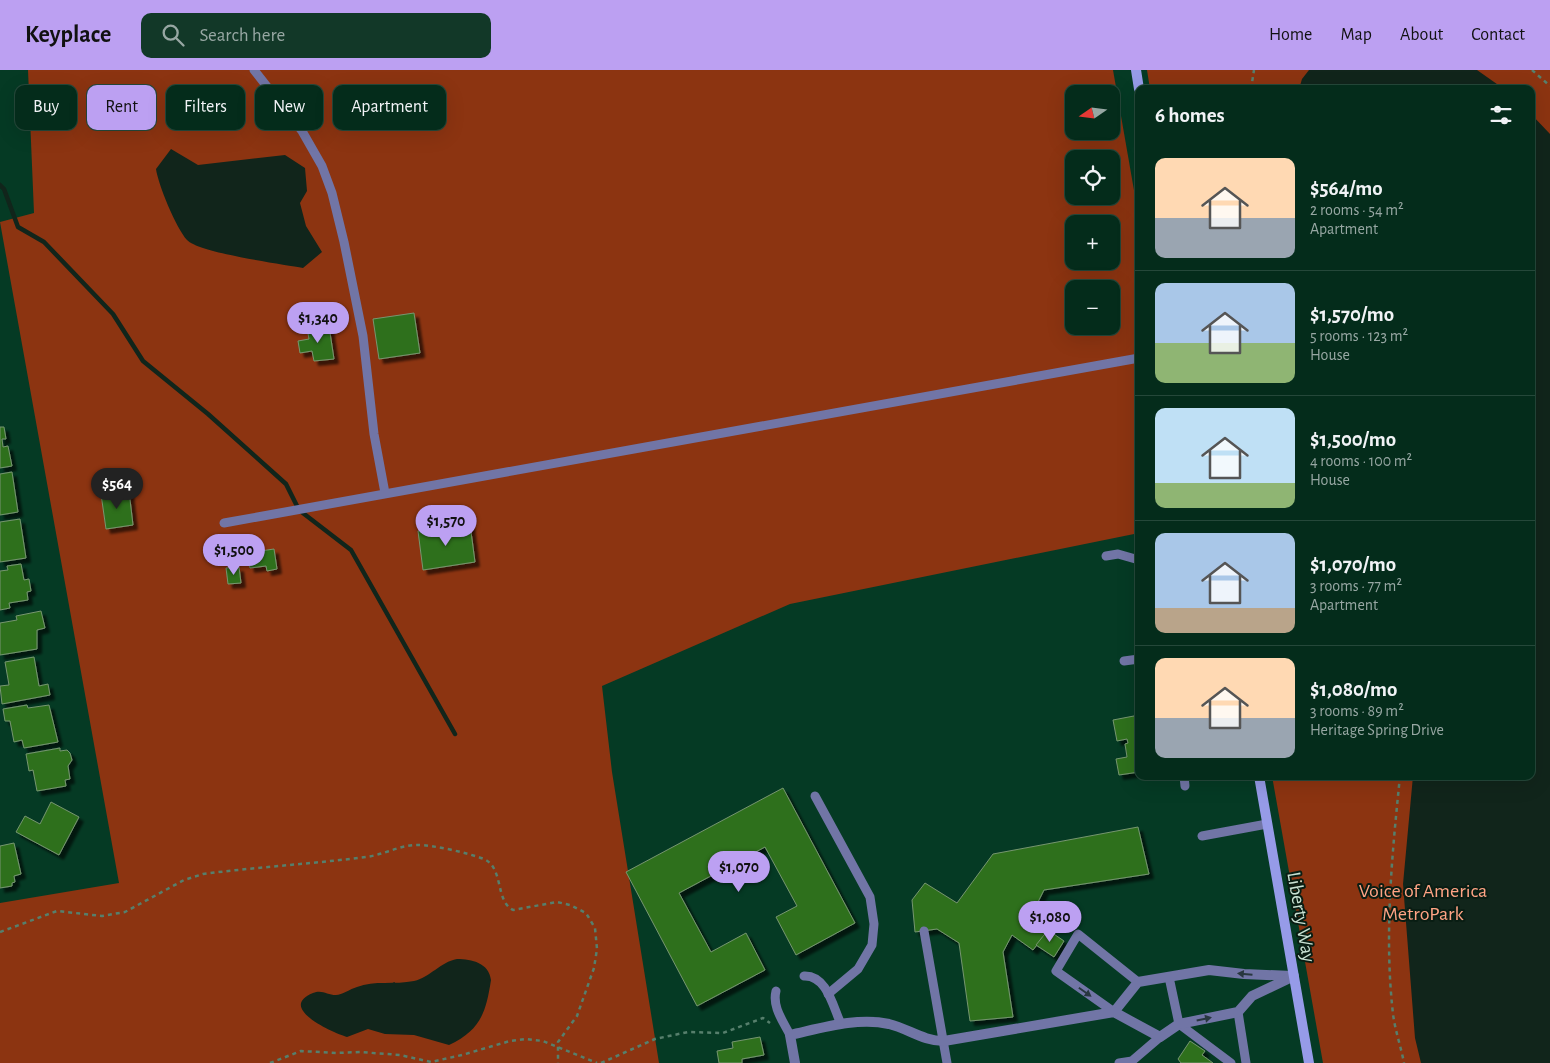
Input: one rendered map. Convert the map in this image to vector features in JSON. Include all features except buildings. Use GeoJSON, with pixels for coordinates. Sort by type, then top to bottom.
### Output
{"type":"FeatureCollection","features":[{"type":"Feature","properties":{"kind":"main road"},"geometry":{"type":"LineString","coordinates":[[1136,70],[1138,85]]}},
{"type":"Feature","properties":{"kind":"main road","name":"Liberty Way"},"geometry":{"type":"LineString","coordinates":[[1260,780],[1309,1063]]}},
{"type":"Feature","properties":{"kind":"street"},"geometry":{"type":"LineString","coordinates":[[1114,1012],[1138,982],[1209,970],[1244,974],[1294,976]]}},
{"type":"Feature","properties":{"kind":"street"},"geometry":{"type":"LineString","coordinates":[[795,1063],[790,1035],[841,1024],[867,1022],[888,1024],[920,1038],[944,1041],[1114,1012],[1160,1038],[1179,1024],[1238,1012],[1252,996],[1294,976]]}},
{"type":"Feature","properties":{"kind":"lane"},"geometry":{"type":"LineString","coordinates":[[254,70],[302,131],[327,176],[344,242],[363,336],[374,434],[385,494]]}},
{"type":"Feature","properties":{"kind":"lane"},"geometry":{"type":"LineString","coordinates":[[224,524],[1135,359]]}},
{"type":"Feature","properties":{"kind":"lane"},"geometry":{"type":"LineString","coordinates":[[1106,556],[1118,554],[1135,559]]}},
{"type":"Feature","properties":{"kind":"lane"},"geometry":{"type":"LineString","coordinates":[[1124,662],[1135,660]]}},
{"type":"Feature","properties":{"kind":"lane"},"geometry":{"type":"LineString","coordinates":[[1184,780],[1185,786]]}},
{"type":"Feature","properties":{"kind":"lane"},"geometry":{"type":"LineString","coordinates":[[815,796],[870,897],[874,924],[872,945],[858,969],[828,994]]}},
{"type":"Feature","properties":{"kind":"lane"},"geometry":{"type":"LineString","coordinates":[[1202,836],[1267,824]]}},
{"type":"Feature","properties":{"kind":"lane"},"geometry":{"type":"LineString","coordinates":[[924,931],[947,1063]]}},
{"type":"Feature","properties":{"kind":"lane"},"geometry":{"type":"LineString","coordinates":[[1114,1012],[1056,971],[1078,934],[1138,982]]}},
{"type":"Feature","properties":{"kind":"lane"},"geometry":{"type":"LineString","coordinates":[[804,976],[812,976],[823,983],[841,1024]]}},
{"type":"Feature","properties":{"kind":"lane"},"geometry":{"type":"LineString","coordinates":[[1169,977],[1179,1024],[1231,1063]]}},
{"type":"Feature","properties":{"kind":"lane"},"geometry":{"type":"LineString","coordinates":[[776,991],[774,999],[776,1008],[790,1035]]}},
{"type":"Feature","properties":{"kind":"lane"},"geometry":{"type":"LineString","coordinates":[[1238,1012],[1246,1063]]}},
{"type":"Feature","properties":{"kind":"lane"},"geometry":{"type":"LineString","coordinates":[[1119,1063],[1132,1061],[1160,1038]]}},
{"type":"Feature","properties":{"kind":"path"},"geometry":{"type":"LineString","coordinates":[[1252,85],[1254,70]]}},
{"type":"Feature","properties":{"kind":"path"},"geometry":{"type":"LineString","coordinates":[[1532,70],[1550,86]]}},
{"type":"Feature","properties":{"kind":"path"},"geometry":{"type":"LineString","coordinates":[[1400,780],[1390,867],[1389,928],[1394,1015],[1404,1063]]}},
{"type":"Feature","properties":{"kind":"path"},"geometry":{"type":"LineString","coordinates":[[0,932],[58,911],[86,915],[115,914],[141,904],[184,880],[202,874],[355,858],[383,854],[408,846],[429,846],[486,860],[495,872],[506,904],[513,910],[520,911],[557,902],[578,908],[592,920],[598,940],[594,968],[578,1016],[562,1035],[556,1047],[558,1063]]}},
{"type":"Feature","properties":{"kind":"path"},"geometry":{"type":"LineString","coordinates":[[601,1063],[606,1063],[655,1038],[688,1032],[723,1033],[763,1018],[790,1035]]}},
{"type":"Feature","properties":{"kind":"path"},"geometry":{"type":"LineString","coordinates":[[270,1063],[300,1051],[360,1052],[400,1056],[418,1060],[437,1060],[462,1055],[510,1040],[534,1040],[597,1063]]}},
{"type":"Feature","properties":{"kind":"green space"},"geometry":{"type":"Polygon","coordinates":[[[28,70],[1113,70],[1116,85],[1065,85],[1065,140],[1120,140],[1120,110],[1135,196],[1135,534],[790,604],[602,686],[612,772],[659,1063],[0,1063],[0,903],[119,883],[0,222],[34,213],[31,130],[77,130],[77,85],[29,85],[28,70]]]}},
{"type":"Feature","properties":{"kind":"green space","name":"Voice of America MetroPark"},"geometry":{"type":"Polygon","coordinates":[[[1147,70],[1550,70],[1550,1063],[1323,1063],[1273,780],[1535,780],[1535,85],[1149,85],[1147,70]]]}},
{"type":"Feature","properties":{"kind":"shaded area"},"geometry":{"type":"Polygon","coordinates":[[[1309,70],[1477,70],[1498,85],[1300,85],[1309,70]]]}},
{"type":"Feature","properties":{"kind":"shaded area"},"geometry":{"type":"Polygon","coordinates":[[[1535,118],[1550,134],[1550,1063],[1421,1063],[1415,1038],[1403,884],[1413,780],[1535,780],[1535,118]]]}},
{"type":"Feature","properties":{"kind":"shaded area"},"geometry":{"type":"Polygon","coordinates":[[[171,149],[198,165],[285,155],[305,168],[307,191],[300,203],[306,226],[322,252],[303,268],[223,254],[195,245],[187,240],[168,206],[156,169],[171,149]]]}},
{"type":"Feature","properties":{"kind":"shaded area"},"geometry":{"type":"Polygon","coordinates":[[[457,959],[479,963],[490,974],[491,980],[487,1002],[480,1019],[468,1033],[449,1045],[414,1035],[385,1034],[368,1029],[347,1037],[331,1031],[311,1019],[301,1006],[303,999],[316,992],[336,995],[364,985],[414,981],[457,959]]]}},
{"type":"Feature","properties":{"kind":"waterway"},"geometry":{"type":"LineString","coordinates":[[0,185],[4,189],[18,227],[44,242],[113,314],[143,361],[208,414],[286,484],[299,510],[351,550],[455,734]]}}]}
